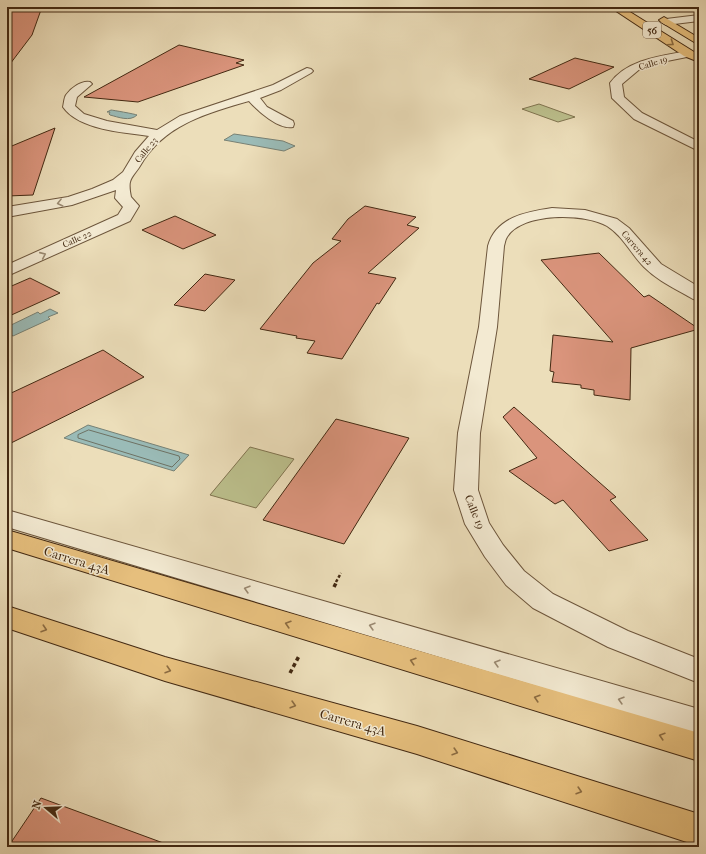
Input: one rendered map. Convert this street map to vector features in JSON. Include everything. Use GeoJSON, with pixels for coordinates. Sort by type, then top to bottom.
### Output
{"type":"FeatureCollection","features":[{"type":"Feature","properties":{"kind":"main road","name":"56"},"geometry":{"type":"LineString","coordinates":[[615,7],[688,54],[699,59]]}},
{"type":"Feature","properties":{"kind":"main road","name":"56"},"geometry":{"type":"LineString","coordinates":[[654,14],[699,42]]}},
{"type":"Feature","properties":{"kind":"main road","name":"Carrera 43A"},"geometry":{"type":"LineString","coordinates":[[7,539],[699,747]]}},
{"type":"Feature","properties":{"kind":"main road","name":"Carrera 43A"},"geometry":{"type":"LineString","coordinates":[[7,617],[165,669],[417,740],[699,830]]}},
{"type":"Feature","properties":{"kind":"street"},"geometry":{"type":"LineString","coordinates":[[666,22],[699,18]]}},
{"type":"Feature","properties":{"kind":"street","name":"Calle 19"},"geometry":{"type":"LineString","coordinates":[[688,54],[660,59],[637,66],[616,83],[618,98],[638,116],[699,147]]}},
{"type":"Feature","properties":{"kind":"street","name":"Calle 23"},"geometry":{"type":"LineString","coordinates":[[123,181],[141,154],[158,134],[183,120],[210,108],[253,98],[292,82],[308,72]]}},
{"type":"Feature","properties":{"kind":"street"},"geometry":{"type":"LineString","coordinates":[[86,84],[71,96],[69,107],[80,118],[105,125],[158,134]]}},
{"type":"Feature","properties":{"kind":"street"},"geometry":{"type":"LineString","coordinates":[[253,98],[263,110],[288,124]]}},
{"type":"Feature","properties":{"kind":"street"},"geometry":{"type":"LineString","coordinates":[[7,212],[51,205],[90,196],[123,181]]}},
{"type":"Feature","properties":{"kind":"street","name":"Calle 22"},"geometry":{"type":"LineString","coordinates":[[7,271],[124,218],[131,206],[123,198],[123,181]]}},
{"type":"Feature","properties":{"kind":"street"},"geometry":{"type":"LineString","coordinates":[[90,196],[123,198]]}},
{"type":"Feature","properties":{"kind":"street","name":"Carrera 42"},"geometry":{"type":"LineString","coordinates":[[522,217],[553,213],[575,213],[611,222],[624,232],[639,252],[655,268],[699,294]]}},
{"type":"Feature","properties":{"kind":"street","name":"Calle 19"},"geometry":{"type":"LineString","coordinates":[[522,217],[499,235],[496,246],[488,327],[469,433],[466,490],[478,524],[494,551],[514,578],[543,601],[618,639],[699,671]]}},
{"type":"Feature","properties":{"kind":"street"},"geometry":{"type":"LineString","coordinates":[[7,518],[699,722]]}},
{"type":"Feature","properties":{"kind":"green space"},"geometry":{"type":"Polygon","coordinates":[[[539,104],[575,117],[558,122],[522,109],[539,104]]]}},
{"type":"Feature","properties":{"kind":"green space"},"geometry":{"type":"Polygon","coordinates":[[[250,447],[294,459],[256,508],[210,495],[250,447]]]}},
{"type":"Feature","properties":{"kind":"water"},"geometry":{"type":"Polygon","coordinates":[[[111,110],[137,115],[127,119],[120,118],[110,115],[110,112],[107,112],[111,110]]]}},
{"type":"Feature","properties":{"kind":"water"},"geometry":{"type":"Polygon","coordinates":[[[234,134],[283,141],[295,146],[284,151],[224,140],[234,134]]]}},
{"type":"Feature","properties":{"kind":"water"},"geometry":{"type":"Polygon","coordinates":[[[50,309],[58,313],[48,317],[50,319],[13,336],[7,333],[7,327],[38,312],[40,314],[50,309]]]}},
{"type":"Feature","properties":{"kind":"water"},"geometry":{"type":"Polygon","coordinates":[[[88,425],[189,455],[174,471],[64,438],[88,425]]]}},
{"type":"Feature","properties":{"kind":"building"},"geometry":{"type":"Polygon","coordinates":[[[7,7],[42,7],[32,35],[7,68],[7,7]]]}},
{"type":"Feature","properties":{"kind":"building"},"geometry":{"type":"Polygon","coordinates":[[[179,45],[244,60],[236,63],[244,65],[138,102],[84,97],[179,45]]]}},
{"type":"Feature","properties":{"kind":"building"},"geometry":{"type":"Polygon","coordinates":[[[575,58],[614,67],[569,89],[529,79],[575,58]]]}},
{"type":"Feature","properties":{"kind":"building"},"geometry":{"type":"Polygon","coordinates":[[[55,128],[33,195],[7,196],[7,148],[55,128]]]}},
{"type":"Feature","properties":{"kind":"building"},"geometry":{"type":"Polygon","coordinates":[[[365,206],[416,217],[407,225],[419,228],[368,273],[396,278],[379,304],[377,303],[342,359],[307,353],[315,341],[260,329],[313,263],[341,241],[332,239],[348,219],[365,206]]]}},
{"type":"Feature","properties":{"kind":"building"},"geometry":{"type":"Polygon","coordinates":[[[175,216],[216,235],[183,249],[142,230],[175,216]]]}},
{"type":"Feature","properties":{"kind":"building"},"geometry":{"type":"Polygon","coordinates":[[[599,253],[644,297],[649,295],[699,329],[631,348],[630,400],[594,395],[594,390],[581,388],[581,385],[552,382],[554,372],[550,371],[553,335],[613,342],[541,260],[599,253]]]}},
{"type":"Feature","properties":{"kind":"building"},"geometry":{"type":"Polygon","coordinates":[[[205,274],[235,280],[205,311],[174,305],[205,274]]]}},
{"type":"Feature","properties":{"kind":"building"},"geometry":{"type":"Polygon","coordinates":[[[30,278],[60,293],[7,317],[7,288],[30,278]]]}},
{"type":"Feature","properties":{"kind":"building"},"geometry":{"type":"Polygon","coordinates":[[[103,350],[144,377],[7,445],[7,395],[103,350]]]}},
{"type":"Feature","properties":{"kind":"building"},"geometry":{"type":"Polygon","coordinates":[[[514,407],[616,497],[610,500],[648,540],[609,551],[563,500],[555,504],[509,471],[537,458],[503,417],[514,407]]]}},
{"type":"Feature","properties":{"kind":"building"},"geometry":{"type":"Polygon","coordinates":[[[336,419],[409,438],[344,544],[263,520],[336,419]]]}},
{"type":"Feature","properties":{"kind":"building"},"geometry":{"type":"Polygon","coordinates":[[[41,798],[166,844],[165,847],[8,847],[41,798]]]}}]}
